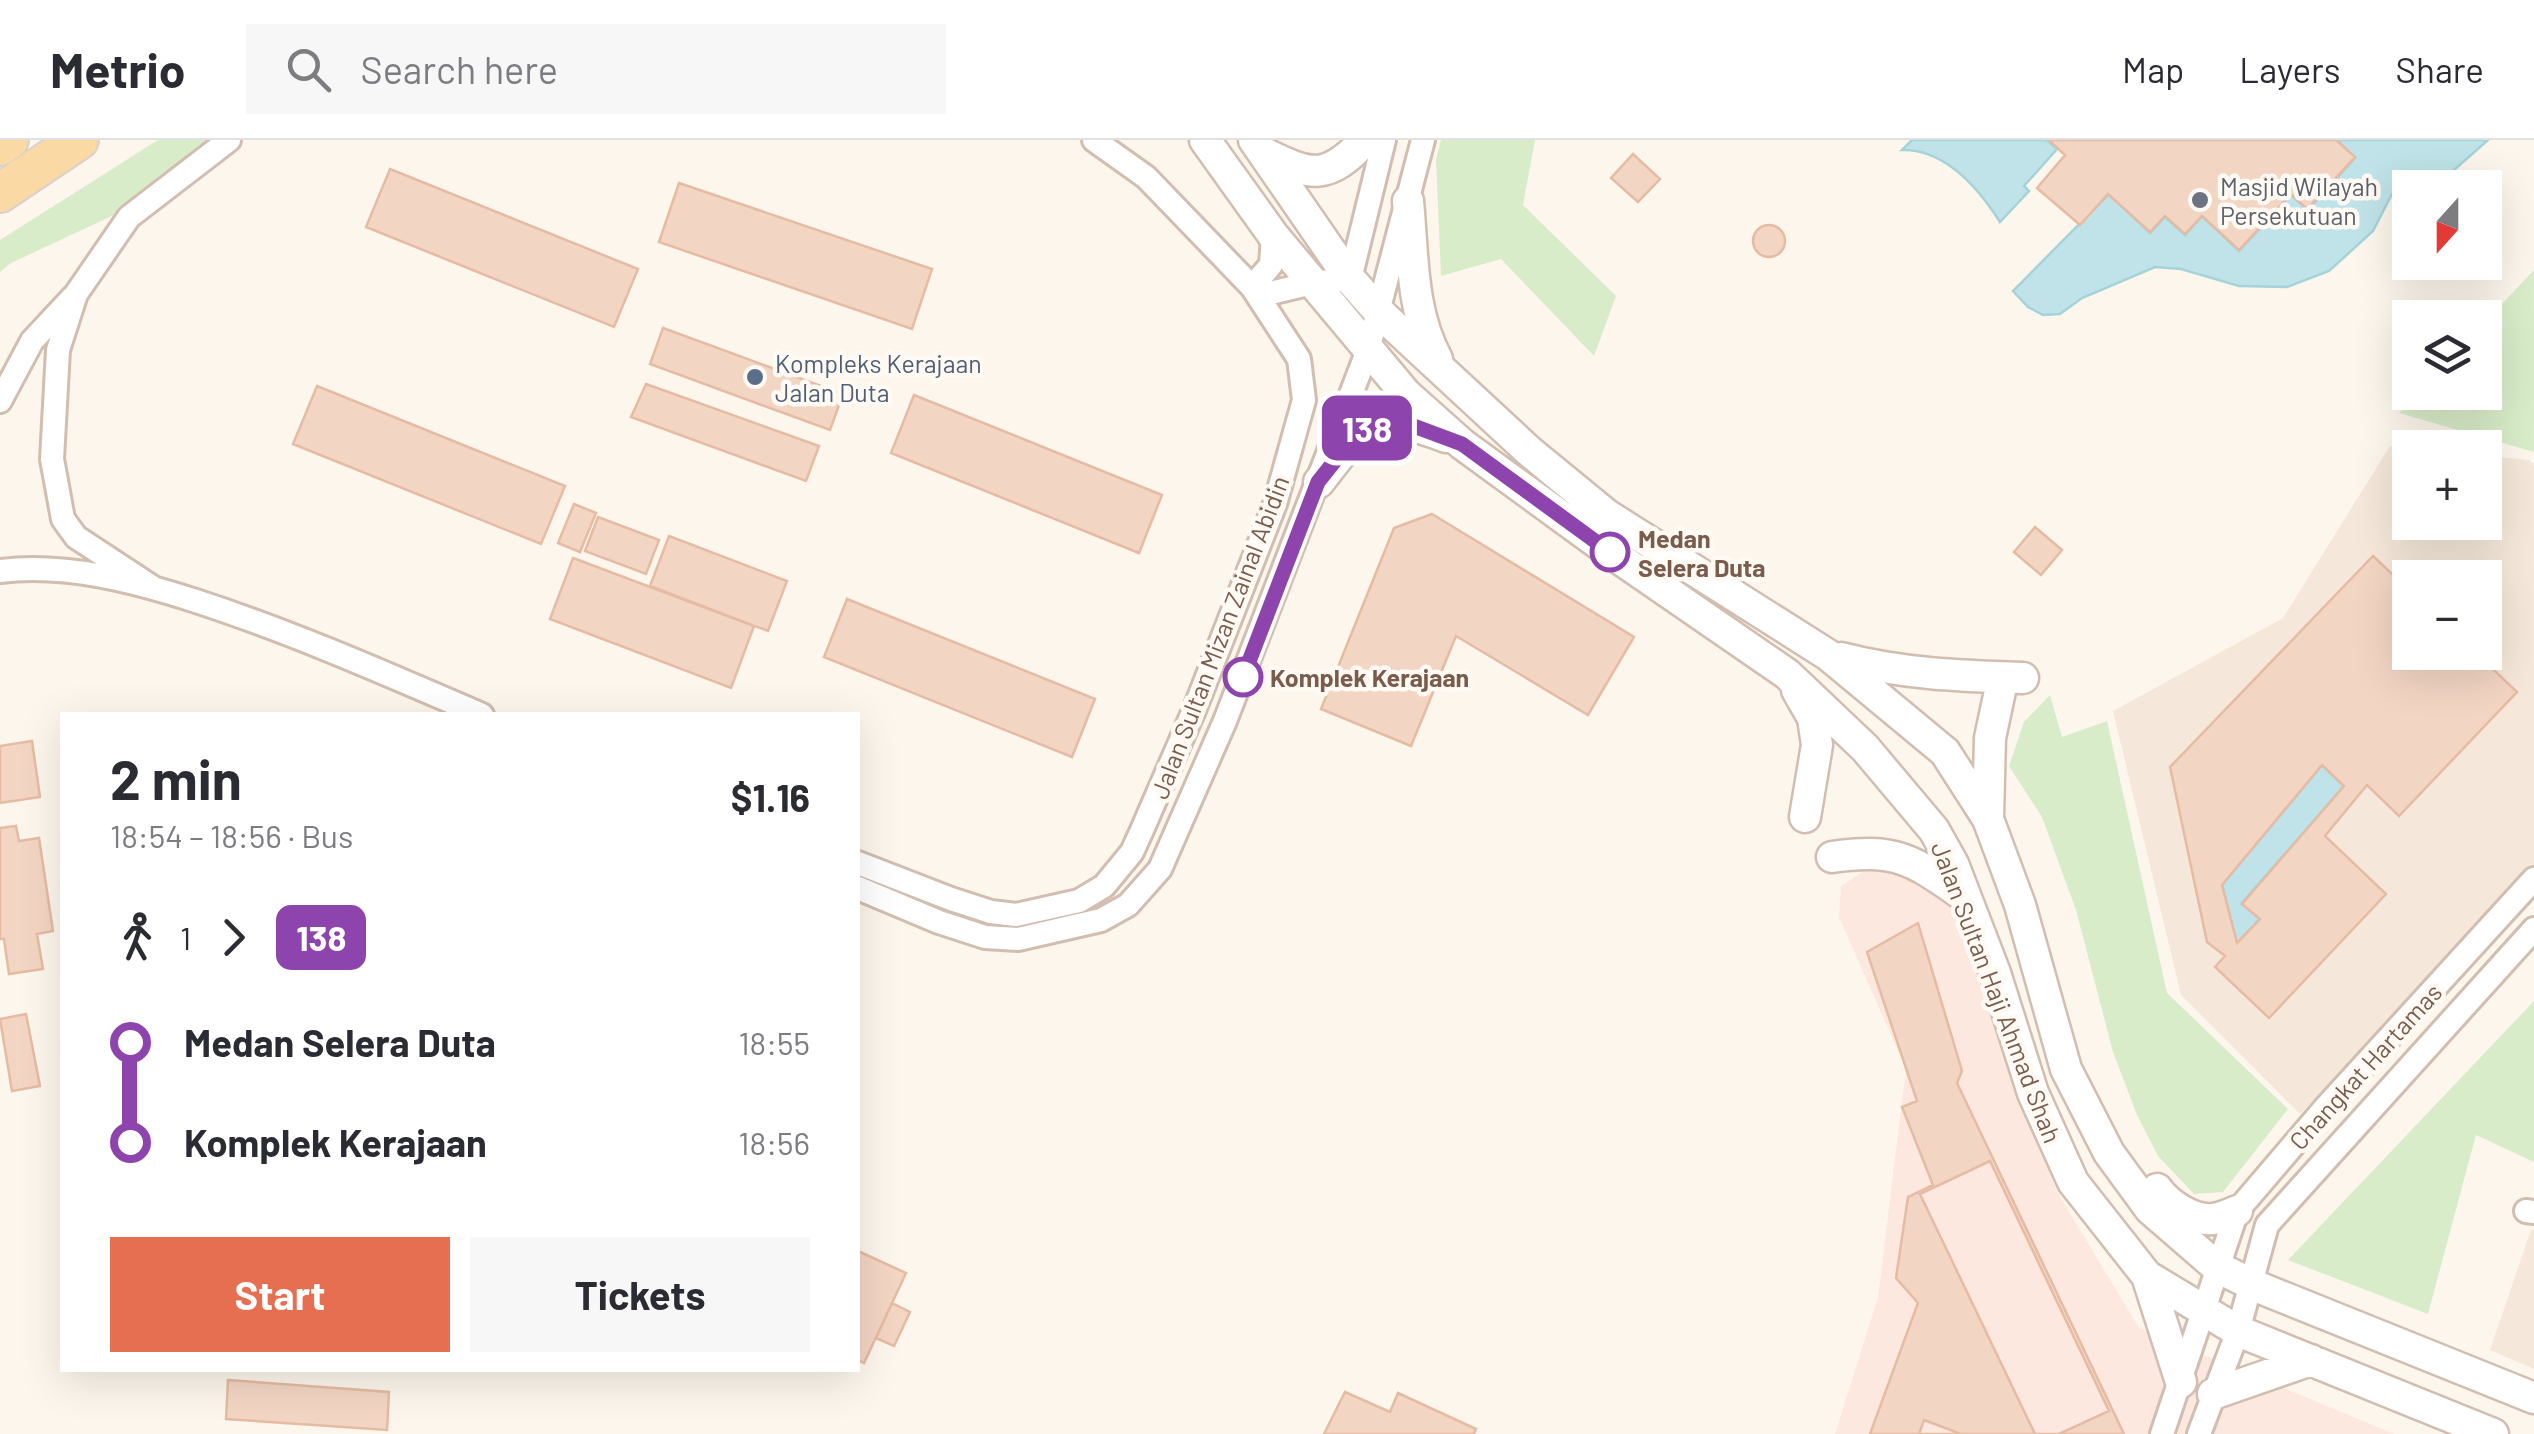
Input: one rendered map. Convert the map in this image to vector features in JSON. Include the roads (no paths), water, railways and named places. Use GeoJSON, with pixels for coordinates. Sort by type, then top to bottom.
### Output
{"type":"FeatureCollection","features":[{"type":"Feature","properties":{"kind":"main road"},"geometry":{"type":"LineString","coordinates":[[0,146],[9,140]]}},
{"type":"Feature","properties":{"kind":"main road"},"geometry":{"type":"LineString","coordinates":[[0,192],[66,140]]}},
{"type":"Feature","properties":{"kind":"main road"},"geometry":{"type":"LineString","coordinates":[[0,192],[79,140]]}},
{"type":"Feature","properties":{"kind":"street"},"geometry":{"type":"LineString","coordinates":[[0,401],[32,341],[76,294],[128,217],[229,140]]}},
{"type":"Feature","properties":{"kind":"street","name":"Jalan Sultan Mizan Zainal Abidin"},"geometry":{"type":"LineString","coordinates":[[860,865],[950,900],[1016,915],[1078,901],[1104,886],[1132,852],[1195,708],[1275,504],[1304,400],[1298,359],[1255,291],[1146,177],[1094,140]]}},
{"type":"Feature","properties":{"kind":"street","name":"Jalan Sultan Haji Ahmad Shah"},"geometry":{"type":"LineString","coordinates":[[1205,140],[1273,235],[1406,394],[1462,444],[1787,674],[1865,748],[1934,830],[1953,864],[1995,973],[2033,1093],[2073,1182],[2147,1276],[2205,1314],[2238,1330],[2494,1434]]}},
{"type":"Feature","properties":{"kind":"street"},"geometry":{"type":"LineString","coordinates":[[1259,146],[1300,171],[1341,165],[1365,140]]}},
{"type":"Feature","properties":{"kind":"street"},"geometry":{"type":"LineString","coordinates":[[1255,291],[1350,279],[1384,140]]}},
{"type":"Feature","properties":{"kind":"street","name":"Jalan Sultan Mizan Zainal Abidin"},"geometry":{"type":"LineString","coordinates":[[860,889],[985,937],[1018,939],[1101,920],[1128,905],[1160,869],[1226,721],[1368,350],[1423,140]]}},
{"type":"Feature","properties":{"kind":"street","name":"Jalan Sultan Haji Ahmad Shah"},"geometry":{"type":"LineString","coordinates":[[1259,146],[1350,279],[1380,313],[1528,450],[1607,514],[1828,655],[1945,752],[1988,819],[2020,904],[2066,1069],[2109,1154],[2150,1209],[2217,1267],[2253,1285],[2534,1398]]}},
{"type":"Feature","properties":{"kind":"street"},"geometry":{"type":"LineString","coordinates":[[1408,201],[1422,330],[1448,378]]}},
{"type":"Feature","properties":{"kind":"street"},"geometry":{"type":"LineString","coordinates":[[1255,291],[1271,265],[1273,235]]}},
{"type":"Feature","properties":{"kind":"street"},"geometry":{"type":"LineString","coordinates":[[76,294],[58,350],[52,459],[63,519],[76,537],[152,587]]}},
{"type":"Feature","properties":{"kind":"street"},"geometry":{"type":"LineString","coordinates":[[1318,482],[1349,443],[1370,426],[1411,425],[1462,444]]}},
{"type":"Feature","properties":{"kind":"street"},"geometry":{"type":"LineString","coordinates":[[0,571],[68,571],[152,587],[275,626],[475,712]]}},
{"type":"Feature","properties":{"kind":"street"},"geometry":{"type":"LineString","coordinates":[[1828,655],[1887,670],[2011,684],[1990,738],[1988,819]]}},
{"type":"Feature","properties":{"kind":"street"},"geometry":{"type":"LineString","coordinates":[[1787,674],[1814,718],[1817,744],[1805,817]]}},
{"type":"Feature","properties":{"kind":"street"},"geometry":{"type":"LineString","coordinates":[[1832,857],[1868,852],[1894,855],[1922,866],[1963,895]]}},
{"type":"Feature","properties":{"kind":"street","name":"Changkat Hartamas"},"geometry":{"type":"LineString","coordinates":[[2162,1434],[2237,1211],[2325,1108],[2534,879]]}},
{"type":"Feature","properties":{"kind":"street","name":"Changkat Hartamas"},"geometry":{"type":"LineString","coordinates":[[2199,1434],[2253,1285],[2267,1225],[2534,929]]}},
{"type":"Feature","properties":{"kind":"street"},"geometry":{"type":"LineString","coordinates":[[2048,1002],[2089,1066],[2123,1142],[2163,1198],[2193,1216],[2212,1220],[2237,1211]]}},
{"type":"Feature","properties":{"kind":"street"},"geometry":{"type":"LineString","coordinates":[[2147,1276],[2181,1382]]}},
{"type":"Feature","properties":{"kind":"street"},"geometry":{"type":"LineString","coordinates":[[2214,1394],[2310,1360]]}},
{"type":"Feature","properties":{"kind":"water"},"geometry":{"type":"Polygon","coordinates":[[[1912,140],[2047,140],[2057,149],[2024,186],[2029,191],[2000,222],[1959,173],[1932,156],[1902,150],[1912,140]]]}},
{"type":"Feature","properties":{"kind":"water"},"geometry":{"type":"Polygon","coordinates":[[[2337,140],[2488,140],[2454,170],[2392,170],[2392,194],[2373,231],[2329,271],[2287,287],[2239,286],[2181,269],[2155,267],[2082,298],[2060,314],[2043,315],[2028,307],[2013,291],[2109,194],[2150,233],[2165,217],[2185,235],[2202,216],[2239,251],[2291,195],[2308,210],[2355,158],[2337,140]]]}},
{"type":"Feature","properties":{"kind":"water"},"geometry":{"type":"Polygon","coordinates":[[[2322,765],[2344,786],[2242,903],[2260,919],[2237,943],[2222,885],[2322,765]]]}},
{"type":"Feature","properties":{"kind":"place","name":"Masjid Wilayah Persekutuan"},"geometry":{"type":"Point","coordinates":[2200,200]}},
{"type":"Feature","properties":{"kind":"place","name":"Kompleks Kerajaan Jalan Duta"},"geometry":{"type":"Point","coordinates":[755,377]}},
{"type":"Feature","properties":{"kind":"place","name":"Medan Selera Duta"},"geometry":{"type":"Point","coordinates":[1610,552]}},
{"type":"Feature","properties":{"kind":"place","name":"Komplek Kerajaan"},"geometry":{"type":"Point","coordinates":[1243,677]}}]}
